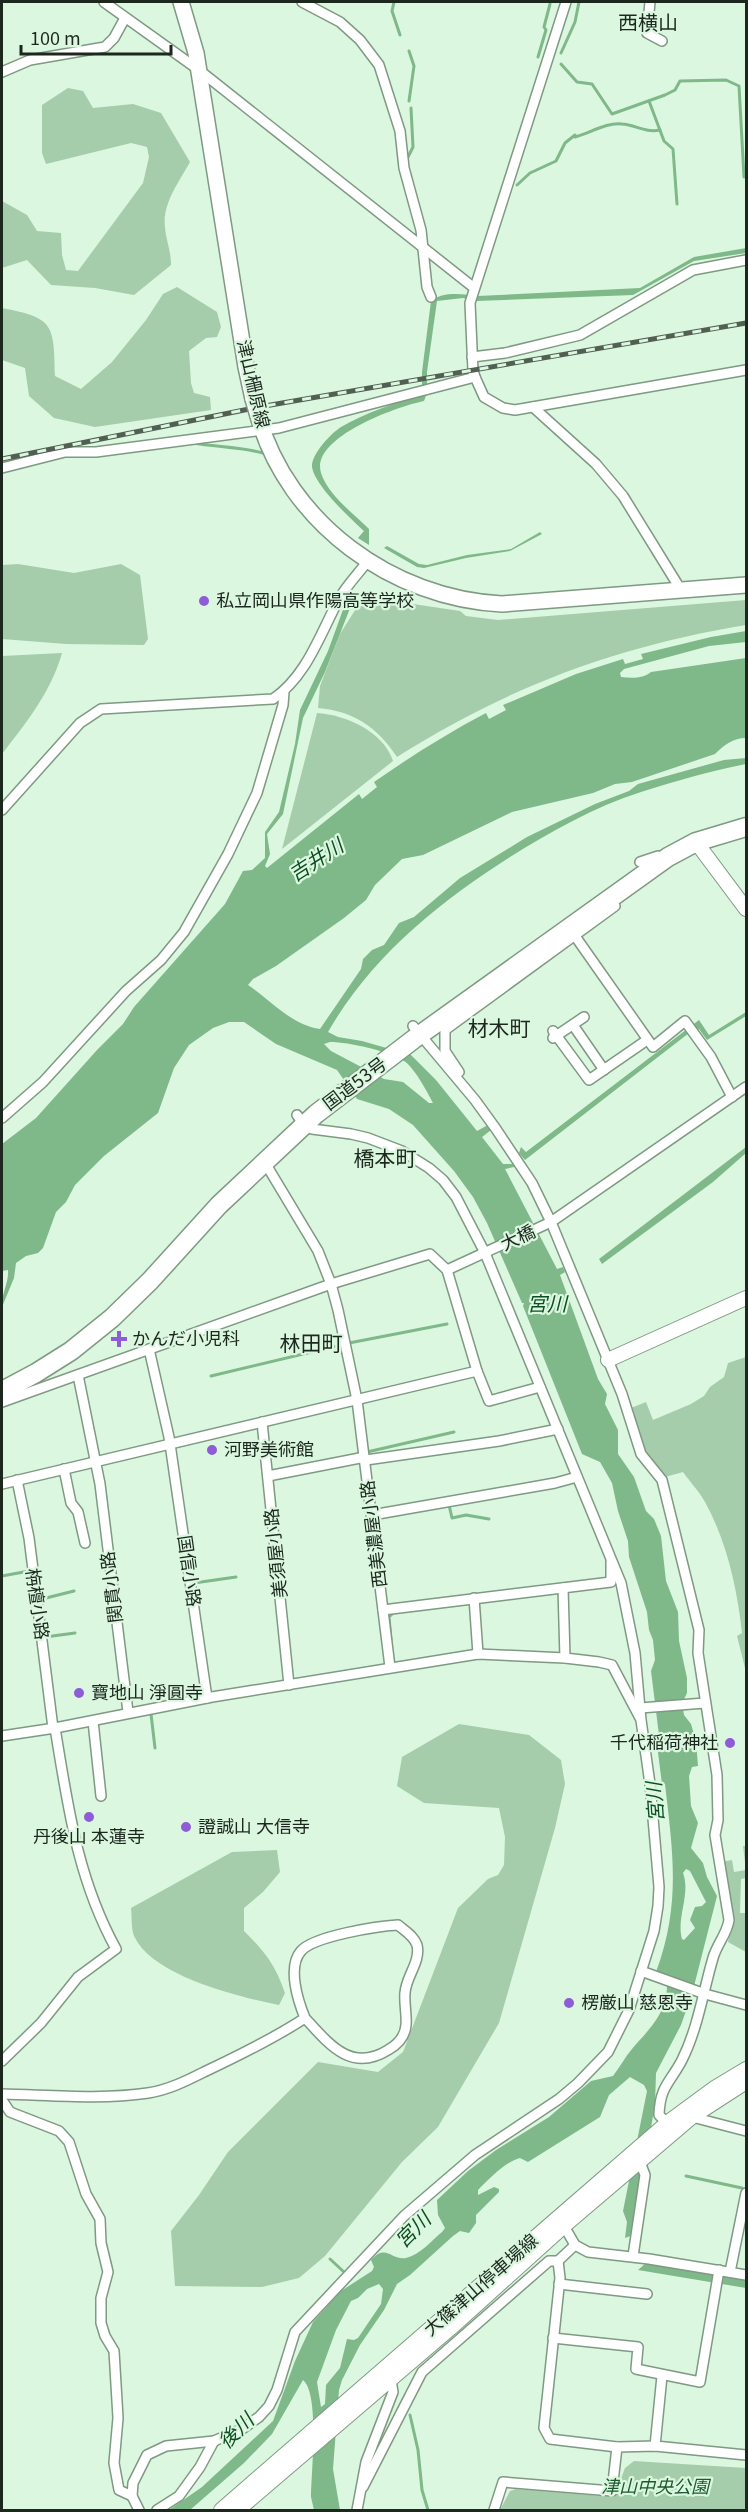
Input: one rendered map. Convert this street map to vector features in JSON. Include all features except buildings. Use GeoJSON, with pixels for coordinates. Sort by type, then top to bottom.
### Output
{"type":"FeatureCollection","features":[{"type":"Feature","properties":{"kind":"highway","name":"国道53号"},"geometry":{"type":"LineString","coordinates":[[2,1378],[68,1339],[112,1303],[212,1196],[306,1115],[640,862],[688,833],[747,816]]}},
{"type":"Feature","properties":{"kind":"highway","name":"国道53号"},"geometry":{"type":"LineString","coordinates":[[414,1033],[628,885],[696,842],[747,827]]}},
{"type":"Feature","properties":{"kind":"highway","name":"国道53号"},"geometry":{"type":"LineString","coordinates":[[2,1390],[36,1373],[71,1351],[112,1318],[306,1115]]}},
{"type":"Feature","properties":{"kind":"main road","name":"津山柵原線"},"geometry":{"type":"LineString","coordinates":[[181,2],[199,70],[253,399],[260,423],[277,461],[301,498],[328,529],[367,562],[418,587],[463,600],[483,603],[552,601],[747,585]]}},
{"type":"Feature","properties":{"kind":"main road"},"geometry":{"type":"LineString","coordinates":[[696,842],[747,909]]}},
{"type":"Feature","properties":{"kind":"main road"},"geometry":{"type":"LineString","coordinates":[[608,1360],[747,1298]]}},
{"type":"Feature","properties":{"kind":"main road","name":"大篠津山停車場線"},"geometry":{"type":"LineString","coordinates":[[384,2380],[667,2123],[716,2087],[747,2069]]}},
{"type":"Feature","properties":{"kind":"main road","name":"大篠津山停車場線"},"geometry":{"type":"LineString","coordinates":[[221,2511],[281,2466],[384,2380],[692,2117],[747,2082]]}},
{"type":"Feature","properties":{"kind":"main road","name":"大篠津山停車場線"},"geometry":{"type":"LineString","coordinates":[[238,2511],[281,2466]]}},
{"type":"Feature","properties":{"kind":"street"},"geometry":{"type":"LineString","coordinates":[[104,2],[199,70],[473,287]]}},
{"type":"Feature","properties":{"kind":"street"},"geometry":{"type":"LineString","coordinates":[[302,2],[340,22],[360,40],[379,65],[400,131],[404,168],[422,230],[427,287],[431,297]]}},
{"type":"Feature","properties":{"kind":"street"},"geometry":{"type":"LineString","coordinates":[[650,2],[647,33],[662,41]]}},
{"type":"Feature","properties":{"kind":"street"},"geometry":{"type":"LineString","coordinates":[[568,3],[487,251],[473,287],[469,318],[472,357],[475,377],[484,397],[503,408],[515,410],[747,370]]}},
{"type":"Feature","properties":{"kind":"street"},"geometry":{"type":"LineString","coordinates":[[2,72],[30,60],[105,47],[114,38],[125,18]]}},
{"type":"Feature","properties":{"kind":"street"},"geometry":{"type":"LineString","coordinates":[[472,357],[505,353],[580,336],[693,270],[747,260]]}},
{"type":"Feature","properties":{"kind":"street"},"geometry":{"type":"LineString","coordinates":[[2,468],[65,452],[96,452],[260,423],[475,377]]}},
{"type":"Feature","properties":{"kind":"street"},"geometry":{"type":"LineString","coordinates":[[533,407],[596,464],[625,499],[681,590]]}},
{"type":"Feature","properties":{"kind":"street"},"geometry":{"type":"LineString","coordinates":[[2,810],[80,723],[101,709],[242,699],[263,700],[273,699],[284,692],[313,654],[339,597],[367,562]]}},
{"type":"Feature","properties":{"kind":"street"},"geometry":{"type":"LineString","coordinates":[[2,1118],[43,1082],[126,991],[161,960],[184,932],[228,855],[257,793],[283,705],[284,692]]}},
{"type":"Feature","properties":{"kind":"street"},"geometry":{"type":"LineString","coordinates":[[640,862],[652,859],[685,841],[692,839],[696,842]]}},
{"type":"Feature","properties":{"kind":"street"},"geometry":{"type":"LineString","coordinates":[[628,885],[633,892],[446,1030],[445,1051],[475,1100],[532,1183],[551,1222],[608,1360],[642,1454],[662,1480],[699,1630],[698,1653],[704,1703],[717,1775],[718,1820],[715,1835],[729,1920],[714,1955],[682,2062],[664,2087],[660,2099],[658,2115],[667,2123]]}},
{"type":"Feature","properties":{"kind":"street"},"geometry":{"type":"LineString","coordinates":[[575,936],[653,1047],[685,1021],[711,1057],[732,1097]]}},
{"type":"Feature","properties":{"kind":"street"},"geometry":{"type":"LineString","coordinates":[[584,1017],[554,1035],[590,1080],[647,1040]]}},
{"type":"Feature","properties":{"kind":"street"},"geometry":{"type":"LineString","coordinates":[[573,1024],[604,1070]]}},
{"type":"Feature","properties":{"kind":"street"},"geometry":{"type":"LineString","coordinates":[[414,1033],[475,1100]]}},
{"type":"Feature","properties":{"kind":"street","name":"大橋"},"geometry":{"type":"LineString","coordinates":[[447,1270],[551,1222],[747,1087]]}},
{"type":"Feature","properties":{"kind":"street"},"geometry":{"type":"LineString","coordinates":[[139,2511],[132,2496],[136,2472],[147,2455],[166,2446],[214,2441],[242,2429],[269,2406],[277,2390],[295,2332],[404,2216],[475,2155],[559,2099],[608,2052],[629,2010],[644,1972],[654,1931],[659,1887],[650,1784],[629,1612],[621,1583],[485,1253],[456,1197],[443,1180],[429,1168],[402,1150],[384,1143],[351,1134],[318,1131],[306,1115]]}},
{"type":"Feature","properties":{"kind":"street","name":"西美濃屋小路"},"geometry":{"type":"LineString","coordinates":[[264,1160],[318,1251],[331,1284],[357,1400],[390,1667]]}},
{"type":"Feature","properties":{"kind":"street"},"geometry":{"type":"LineString","coordinates":[[2,1402],[331,1284],[430,1254],[447,1270],[477,1371],[489,1401],[540,1388]]}},
{"type":"Feature","properties":{"kind":"street","name":"国信小路"},"geometry":{"type":"LineString","coordinates":[[149,1349],[169,1445],[207,1698]]}},
{"type":"Feature","properties":{"kind":"street"},"geometry":{"type":"LineString","coordinates":[[2,1484],[477,1371]]}},
{"type":"Feature","properties":{"kind":"street","name":"関貫小路"},"geometry":{"type":"LineString","coordinates":[[78,1375],[96,1462],[128,1712]]}},
{"type":"Feature","properties":{"kind":"street","name":"美須屋小路"},"geometry":{"type":"LineString","coordinates":[[262,1422],[289,1685]]}},
{"type":"Feature","properties":{"kind":"street"},"geometry":{"type":"LineString","coordinates":[[268,1476],[360,1458],[366,1460],[499,1441],[558,1429]]}},
{"type":"Feature","properties":{"kind":"street"},"geometry":{"type":"LineString","coordinates":[[63,1469],[71,1503],[78,1512],[85,1543]]}},
{"type":"Feature","properties":{"kind":"street"},"geometry":{"type":"LineString","coordinates":[[372,1515],[578,1477]]}},
{"type":"Feature","properties":{"kind":"street","name":"栴檀小路"},"geometry":{"type":"LineString","coordinates":[[2,2061],[52,2011],[78,1977],[116,1949],[101,1923],[76,1848],[54,1728],[29,1538],[17,1480]]}},
{"type":"Feature","properties":{"kind":"street"},"geometry":{"type":"LineString","coordinates":[[383,1610],[611,1582],[611,1559]]}},
{"type":"Feature","properties":{"kind":"street"},"geometry":{"type":"LineString","coordinates":[[563,1588],[565,1658]]}},
{"type":"Feature","properties":{"kind":"street"},"geometry":{"type":"LineString","coordinates":[[474,1598],[478,1654]]}},
{"type":"Feature","properties":{"kind":"street"},"geometry":{"type":"LineString","coordinates":[[2,1736],[93,1721],[128,1712],[163,1708],[207,1698],[478,1654],[565,1658],[612,1665],[641,1720]]}},
{"type":"Feature","properties":{"kind":"street"},"geometry":{"type":"LineString","coordinates":[[641,1708],[704,1703]]}},
{"type":"Feature","properties":{"kind":"street"},"geometry":{"type":"LineString","coordinates":[[93,1721],[101,1796]]}},
{"type":"Feature","properties":{"kind":"street"},"geometry":{"type":"LineString","coordinates":[[398,1925],[415,1940],[418,1948],[416,1964],[407,1980],[404,1994],[406,2026],[396,2046],[378,2056],[360,2060],[345,2055],[327,2042],[305,2018],[298,1999],[295,1965],[300,1952],[309,1945],[371,1927],[398,1925]]}},
{"type":"Feature","properties":{"kind":"street"},"geometry":{"type":"LineString","coordinates":[[644,1972],[704,1994],[747,2005]]}},
{"type":"Feature","properties":{"kind":"street"},"geometry":{"type":"LineString","coordinates":[[2,2094],[77,2097],[150,2093],[171,2087],[222,2064],[284,2032],[305,2018]]}},
{"type":"Feature","properties":{"kind":"street"},"geometry":{"type":"LineString","coordinates":[[2,2100],[5,2108],[10,2112],[59,2131],[64,2136],[73,2150],[86,2194],[98,2214],[102,2248],[108,2266],[101,2298],[101,2323],[105,2336],[114,2351],[118,2418],[114,2451],[117,2485],[123,2493],[132,2496]]}},
{"type":"Feature","properties":{"kind":"street"},"geometry":{"type":"LineString","coordinates":[[692,2117],[747,2131]]}},
{"type":"Feature","properties":{"kind":"street"},"geometry":{"type":"LineString","coordinates":[[633,2256],[645,2175],[640,2162]]}},
{"type":"Feature","properties":{"kind":"street"},"geometry":{"type":"LineString","coordinates":[[730,2272],[747,2193]]}},
{"type":"Feature","properties":{"kind":"street"},"geometry":{"type":"LineString","coordinates":[[564,2226],[575,2245],[588,2252],[633,2256],[747,2275]]}},
{"type":"Feature","properties":{"kind":"street"},"geometry":{"type":"LineString","coordinates":[[363,2487],[422,2372],[549,2261],[558,2261],[575,2245]]}},
{"type":"Feature","properties":{"kind":"street"},"geometry":{"type":"LineString","coordinates":[[558,2261],[559,2284],[544,2428],[550,2439],[617,2446],[655,2445],[747,2455]]}},
{"type":"Feature","properties":{"kind":"street"},"geometry":{"type":"LineString","coordinates":[[553,2338],[638,2347],[636,2369],[700,2382],[719,2271]]}},
{"type":"Feature","properties":{"kind":"street"},"geometry":{"type":"LineString","coordinates":[[559,2284],[647,2294]]}},
{"type":"Feature","properties":{"kind":"street"},"geometry":{"type":"LineString","coordinates":[[655,2445],[662,2376]]}},
{"type":"Feature","properties":{"kind":"street"},"geometry":{"type":"LineString","coordinates":[[357,2511],[366,2462],[393,2392],[384,2380]]}},
{"type":"Feature","properties":{"kind":"street"},"geometry":{"type":"LineString","coordinates":[[157,2511],[179,2496],[200,2468],[214,2441]]}},
{"type":"Feature","properties":{"kind":"street"},"geometry":{"type":"LineString","coordinates":[[494,2511],[503,2482],[612,2491],[617,2446]]}},
{"type":"Feature","properties":{"kind":"green space"},"geometry":{"type":"Polygon","coordinates":[[[68,88],[83,91],[93,108],[133,104],[161,113],[190,162],[172,193],[166,210],[165,227],[171,265],[134,295],[95,288],[51,285],[27,260],[2,268],[2,201],[27,215],[37,231],[61,233],[62,255],[66,270],[78,271],[143,183],[149,157],[147,147],[131,143],[46,164],[42,153],[42,105],[68,88]]]}},
{"type":"Feature","properties":{"kind":"green space"},"geometry":{"type":"Polygon","coordinates":[[[177,287],[217,312],[221,327],[217,337],[206,338],[189,351],[194,393],[210,397],[211,410],[95,427],[54,418],[29,396],[25,368],[2,360],[2,308],[32,316],[48,326],[54,345],[55,376],[81,389],[112,362],[146,320],[163,294],[177,287]]]}},
{"type":"Feature","properties":{"kind":"green space"},"geometry":{"type":"Polygon","coordinates":[[[18,564],[74,573],[121,564],[140,575],[148,639],[144,645],[66,644],[2,639],[2,565],[18,564]]]}},
{"type":"Feature","properties":{"kind":"green space"},"geometry":{"type":"Polygon","coordinates":[[[373,598],[460,611],[466,616],[498,620],[746,600],[746,625],[653,645],[565,673],[480,710],[397,757],[382,738],[364,723],[343,713],[318,708],[320,686],[340,634],[357,607],[373,598]]]}},
{"type":"Feature","properties":{"kind":"green space"},"geometry":{"type":"Polygon","coordinates":[[[62,653],[45,694],[2,754],[2,656],[62,653]]]}},
{"type":"Feature","properties":{"kind":"green space"},"geometry":{"type":"Polygon","coordinates":[[[317,713],[340,717],[362,726],[381,741],[393,761],[282,849],[317,713]]]}},
{"type":"Feature","properties":{"kind":"green space"},"geometry":{"type":"Polygon","coordinates":[[[746,1357],[746,1672],[737,1636],[742,1633],[734,1582],[713,1517],[703,1498],[683,1472],[665,1477],[645,1452],[631,1408],[646,1402],[653,1420],[691,1404],[704,1396],[710,1387],[724,1377],[728,1363],[746,1357]]]}},
{"type":"Feature","properties":{"kind":"green space"},"geometry":{"type":"Polygon","coordinates":[[[459,1724],[529,1735],[561,1760],[565,1784],[555,1828],[499,2023],[438,2127],[402,2162],[325,2256],[299,2278],[262,2287],[175,2286],[171,2231],[228,2152],[318,2062],[378,2072],[403,2052],[458,1908],[488,1879],[498,1875],[504,1865],[505,1837],[499,1808],[424,1803],[397,1786],[402,1757],[459,1724]]]}},
{"type":"Feature","properties":{"kind":"green space"},"geometry":{"type":"Polygon","coordinates":[[[743,1846],[746,1846],[746,1870],[743,1846]]]}},
{"type":"Feature","properties":{"kind":"green space"},"geometry":{"type":"Polygon","coordinates":[[[277,1850],[280,1872],[263,1892],[244,1908],[244,1931],[264,1952],[277,1974],[285,1993],[279,2005],[220,1990],[177,1973],[159,1963],[144,1950],[134,1936],[131,1908],[232,1852],[277,1850]]]}},
{"type":"Feature","properties":{"kind":"green space"},"geometry":{"type":"Polygon","coordinates":[[[732,1860],[734,1872],[746,1870],[746,1878],[741,1879],[740,1913],[746,1913],[746,1952],[728,1942],[732,1921],[721,1862],[732,1860]]]}},
{"type":"Feature","properties":{"kind":"green space","name":"津山中央公園"},"geometry":{"type":"Polygon","coordinates":[[[634,2461],[746,2468],[746,2510],[500,2510],[510,2491],[516,2489],[614,2497],[625,2468],[634,2461]]]}},
{"type":"Feature","properties":{"kind":"water"},"geometry":{"type":"Polygon","coordinates":[[[746,248],[746,253],[694,261],[633,295],[477,301],[463,298],[437,301],[427,372],[427,393],[424,401],[396,409],[359,425],[329,447],[321,460],[321,473],[329,489],[369,529],[369,545],[358,538],[364,531],[319,483],[312,467],[313,462],[322,445],[337,430],[370,413],[422,394],[422,372],[431,301],[436,298],[453,294],[478,296],[640,288],[694,257],[746,248]]]}},
{"type":"Feature","properties":{"kind":"water"},"geometry":{"type":"Polygon","coordinates":[[[540,532],[542,534],[510,551],[424,568],[417,567],[384,548],[387,546],[419,564],[427,565],[467,555],[511,549],[540,532]]]}},
{"type":"Feature","properties":{"kind":"water"},"geometry":{"type":"Polygon","coordinates":[[[354,598],[325,672],[303,718],[283,814],[267,834],[270,854],[265,866],[267,868],[359,794],[362,799],[377,787],[374,782],[428,746],[486,713],[489,719],[506,710],[503,705],[576,674],[623,659],[625,664],[643,659],[641,654],[746,631],[746,642],[709,646],[624,669],[620,673],[621,677],[637,678],[651,672],[746,658],[746,738],[729,743],[715,754],[632,782],[615,784],[593,793],[512,812],[423,855],[402,859],[375,885],[366,900],[344,918],[276,966],[253,979],[248,985],[300,1023],[320,1029],[361,969],[363,959],[372,950],[384,945],[399,923],[414,917],[460,878],[527,837],[595,804],[629,791],[638,784],[724,760],[746,758],[746,764],[641,792],[590,812],[510,857],[457,893],[385,956],[364,979],[328,1032],[338,1037],[362,1041],[411,1055],[436,1080],[477,1131],[488,1125],[491,1130],[482,1137],[503,1164],[513,1164],[514,1167],[505,1169],[557,1269],[563,1267],[565,1272],[560,1275],[598,1379],[607,1394],[605,1404],[618,1430],[618,1454],[634,1477],[646,1511],[654,1519],[661,1536],[666,1581],[678,1612],[679,1641],[687,1678],[687,1693],[682,1703],[684,1715],[691,1724],[696,1741],[698,1766],[692,1767],[689,1776],[691,1806],[698,1823],[691,1848],[703,1863],[717,1896],[692,1994],[681,2025],[656,2073],[655,2104],[633,2235],[625,2238],[627,2222],[623,2211],[647,2091],[644,2085],[630,2077],[609,2095],[600,2117],[528,2162],[520,2158],[514,2160],[492,2176],[478,2190],[478,2195],[494,2187],[499,2189],[499,2192],[476,2215],[476,2223],[469,2233],[460,2231],[397,2284],[384,2310],[360,2345],[339,2390],[333,2469],[340,2510],[314,2510],[311,2497],[313,2417],[308,2388],[303,2380],[272,2434],[244,2463],[190,2510],[169,2510],[202,2487],[273,2421],[295,2361],[313,2322],[341,2291],[372,2271],[374,2267],[371,2260],[376,2255],[385,2253],[406,2258],[421,2251],[445,2228],[438,2215],[437,2200],[468,2171],[496,2150],[549,2117],[591,2081],[613,2076],[629,2052],[656,2020],[664,2004],[667,1985],[656,1972],[669,1924],[673,1879],[665,1784],[662,1784],[656,1737],[659,1735],[651,1671],[655,1660],[653,1640],[649,1630],[647,1612],[629,1557],[628,1541],[612,1483],[600,1462],[582,1454],[523,1306],[524,1303],[522,1303],[473,1197],[454,1171],[413,1125],[389,1109],[357,1099],[337,1070],[276,1044],[244,1022],[229,1022],[213,1028],[189,1045],[174,1068],[158,1113],[104,1156],[75,1185],[66,1202],[56,1212],[43,1248],[38,1253],[26,1256],[16,1263],[14,1278],[2,1307],[8,1270],[2,1271],[2,1144],[36,1118],[123,1024],[134,1007],[225,904],[243,871],[252,870],[265,858],[265,832],[279,812],[295,744],[300,710],[328,651],[344,607],[343,601],[354,598]],[[330,1042],[324,1044],[331,1051],[384,1079],[403,1082],[429,1103],[433,1103],[416,1074],[404,1061],[368,1048],[330,1042]],[[686,1869],[683,1873],[685,1889],[681,1931],[684,1940],[695,1928],[690,1920],[695,1907],[702,1906],[706,1902],[690,1871],[686,1869]],[[379,2284],[367,2289],[351,2301],[336,2330],[317,2382],[321,2407],[325,2404],[326,2385],[340,2368],[347,2339],[358,2338],[381,2304],[383,2289],[379,2284]]]}},
{"type":"Feature","properties":{"kind":"water"},"geometry":{"type":"Polygon","coordinates":[[[746,1012],[746,1016],[707,1040],[699,1029],[689,1033],[525,1160],[519,1153],[521,1147],[526,1152],[699,1020],[709,1035],[746,1012]]]}},
{"type":"Feature","properties":{"kind":"water"},"geometry":{"type":"Polygon","coordinates":[[[746,1147],[746,1153],[713,1182],[602,1264],[599,1259],[746,1147]]]}},
{"type":"Feature","properties":{"kind":"water"},"geometry":{"type":"Polygon","coordinates":[[[646,2263],[746,2280],[746,2288],[638,2270],[646,2263]]]}},
{"type":"Feature","properties":{"kind":"waterway"},"geometry":{"type":"LineString","coordinates":[[394,2],[392,11],[400,35]]}},
{"type":"Feature","properties":{"kind":"waterway"},"geometry":{"type":"LineString","coordinates":[[561,53],[575,22],[579,2]]}},
{"type":"Feature","properties":{"kind":"waterway"},"geometry":{"type":"LineString","coordinates":[[538,57],[546,30],[544,27],[550,4]]}},
{"type":"Feature","properties":{"kind":"waterway"},"geometry":{"type":"LineString","coordinates":[[409,51],[414,66],[409,101]]}},
{"type":"Feature","properties":{"kind":"waterway"},"geometry":{"type":"LineString","coordinates":[[561,64],[577,82],[592,84],[612,114],[665,95],[675,90],[680,81],[726,80],[739,86],[744,177]]}},
{"type":"Feature","properties":{"kind":"waterway"},"geometry":{"type":"LineString","coordinates":[[649,101],[664,141],[673,149],[677,204]]}},
{"type":"Feature","properties":{"kind":"waterway"},"geometry":{"type":"LineString","coordinates":[[408,157],[413,147],[411,108]]}},
{"type":"Feature","properties":{"kind":"waterway"},"geometry":{"type":"LineString","coordinates":[[575,137],[616,124],[660,130]]}},
{"type":"Feature","properties":{"kind":"waterway"},"geometry":{"type":"LineString","coordinates":[[517,185],[530,173],[556,161],[565,143],[575,135]]}},
{"type":"Feature","properties":{"kind":"waterway"},"geometry":{"type":"LineString","coordinates":[[193,443],[263,453]]}},
{"type":"Feature","properties":{"kind":"waterway"},"geometry":{"type":"LineString","coordinates":[[349,1343],[447,1324]]}},
{"type":"Feature","properties":{"kind":"waterway"},"geometry":{"type":"LineString","coordinates":[[211,1376],[341,1345]]}},
{"type":"Feature","properties":{"kind":"waterway"},"geometry":{"type":"LineString","coordinates":[[367,1452],[454,1432]]}},
{"type":"Feature","properties":{"kind":"waterway"},"geometry":{"type":"LineString","coordinates":[[449,1505],[452,1518],[466,1515],[489,1519]]}},
{"type":"Feature","properties":{"kind":"waterway"},"geometry":{"type":"LineString","coordinates":[[2,1576],[29,1571]]}},
{"type":"Feature","properties":{"kind":"waterway"},"geometry":{"type":"LineString","coordinates":[[194,1583],[236,1577]]}},
{"type":"Feature","properties":{"kind":"waterway"},"geometry":{"type":"LineString","coordinates":[[42,1599],[74,1591]]}},
{"type":"Feature","properties":{"kind":"waterway"},"geometry":{"type":"LineString","coordinates":[[391,1640],[389,1617],[393,1613]]}},
{"type":"Feature","properties":{"kind":"waterway"},"geometry":{"type":"LineString","coordinates":[[45,1637],[75,1633]]}},
{"type":"Feature","properties":{"kind":"waterway"},"geometry":{"type":"LineString","coordinates":[[151,1714],[155,1748]]}},
{"type":"Feature","properties":{"kind":"waterway"},"geometry":{"type":"LineString","coordinates":[[686,2176],[742,2188],[745,2191]]}},
{"type":"Feature","properties":{"kind":"waterway"},"geometry":{"type":"LineString","coordinates":[[330,2259],[344,2272]]}},
{"type":"Feature","properties":{"kind":"waterway"},"geometry":{"type":"LineString","coordinates":[[410,2415],[418,2450],[422,2490],[428,2510]]}},
{"type":"Feature","properties":{"kind":"railway"},"geometry":{"type":"LineString","coordinates":[[2,459],[259,407],[746,323]]}},
{"type":"Feature","properties":{"kind":"place","name":"私立岡山県作陽高等学校"},"geometry":{"type":"Point","coordinates":[204,601]}},
{"type":"Feature","properties":{"kind":"place","name":"かんだ小児科"},"geometry":{"type":"Point","coordinates":[119,1339]}},
{"type":"Feature","properties":{"kind":"place","name":"河野美術館"},"geometry":{"type":"Point","coordinates":[212,1450]}},
{"type":"Feature","properties":{"kind":"place","name":"寶地山 淨圓寺"},"geometry":{"type":"Point","coordinates":[79,1693]}},
{"type":"Feature","properties":{"kind":"place","name":"千代稲荷神社"},"geometry":{"type":"Point","coordinates":[730,1743]}},
{"type":"Feature","properties":{"kind":"place","name":"丹後山 本蓮寺"},"geometry":{"type":"Point","coordinates":[89,1817]}},
{"type":"Feature","properties":{"kind":"place","name":"證誠山 大信寺"},"geometry":{"type":"Point","coordinates":[186,1827]}},
{"type":"Feature","properties":{"kind":"place","name":"楞厳山 慈恩寺"},"geometry":{"type":"Point","coordinates":[569,2003]}},
{"type":"Feature","properties":{"kind":"district","name":"西横山"},"geometry":{"type":"Point","coordinates":[648,23]}},
{"type":"Feature","properties":{"kind":"district","name":"材木町"},"geometry":{"type":"Point","coordinates":[499,1029]}},
{"type":"Feature","properties":{"kind":"district","name":"橋本町"},"geometry":{"type":"Point","coordinates":[385,1159]}},
{"type":"Feature","properties":{"kind":"district","name":"林田町"},"geometry":{"type":"Point","coordinates":[311,1344]}},
{"type":"Feature","properties":{"kind":"water label","name":"吉井川"},"geometry":{"type":"Point","coordinates":[316,860]}},
{"type":"Feature","properties":{"kind":"water label","name":"宮川"},"geometry":{"type":"Point","coordinates":[547,1304]}},
{"type":"Feature","properties":{"kind":"water label","name":"宮川"},"geometry":{"type":"Point","coordinates":[655,1802]}},
{"type":"Feature","properties":{"kind":"water label","name":"宮川"},"geometry":{"type":"Point","coordinates":[413,2230]}},
{"type":"Feature","properties":{"kind":"water label","name":"後川"},"geometry":{"type":"Point","coordinates":[236,2431]}}]}
